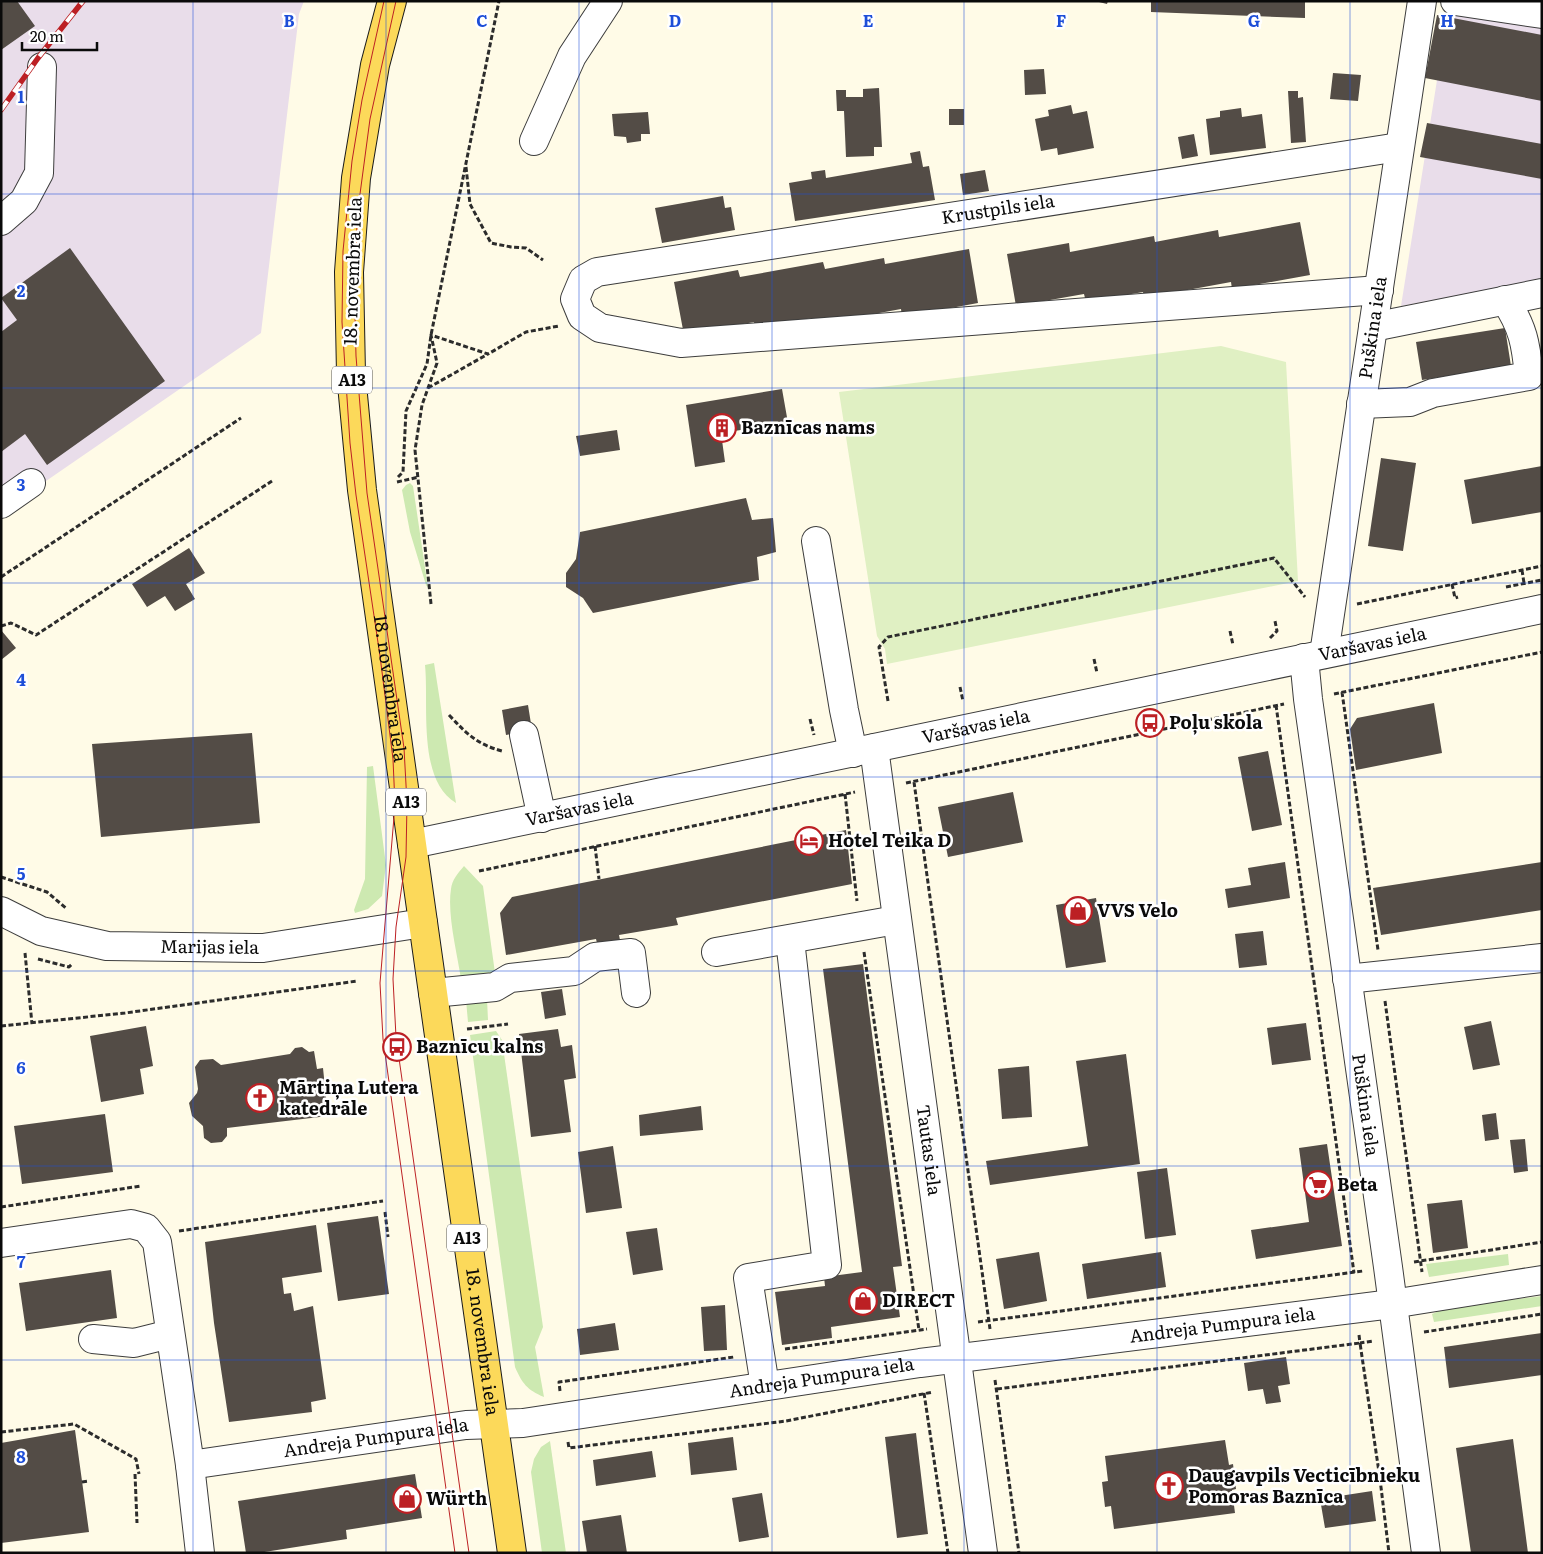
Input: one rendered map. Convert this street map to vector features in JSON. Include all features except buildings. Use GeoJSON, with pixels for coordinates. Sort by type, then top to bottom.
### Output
{"type":"FeatureCollection","features":[{"type":"Feature","properties":{"kind":"main road","name":"18. novembra iela"},"geometry":{"type":"LineString","coordinates":[[392,1],[375,65],[356,178],[349,272],[351,374],[362,490],[512,1553]]}},
{"type":"Feature","properties":{"kind":"street"},"geometry":{"type":"LineString","coordinates":[[534,141],[572,56],[608,1]]}},
{"type":"Feature","properties":{"kind":"street","name":"Puškina iela"},"geometry":{"type":"LineString","coordinates":[[1422,1],[1361,404],[1314,656],[1308,699],[1426,1553]]}},
{"type":"Feature","properties":{"kind":"street"},"geometry":{"type":"LineString","coordinates":[[1455,1],[1542,14]]}},
{"type":"Feature","properties":{"kind":"street"},"geometry":{"type":"LineString","coordinates":[[1,221],[24,201],[39,173],[42,67]]}},
{"type":"Feature","properties":{"kind":"street","name":"Krustpils iela"},"geometry":{"type":"LineString","coordinates":[[600,328],[582,316],[575,299],[583,280],[597,272],[1399,147]]}},
{"type":"Feature","properties":{"kind":"street"},"geometry":{"type":"LineString","coordinates":[[600,328],[681,343],[1378,290]]}},
{"type":"Feature","properties":{"kind":"street"},"geometry":{"type":"LineString","coordinates":[[1373,327],[1542,293]]}},
{"type":"Feature","properties":{"kind":"street"},"geometry":{"type":"LineString","coordinates":[[1361,404],[1410,402],[1433,393],[1530,376],[1525,342],[1516,318],[1505,300]]}},
{"type":"Feature","properties":{"kind":"street"},"geometry":{"type":"LineString","coordinates":[[1,504],[30,483]]}},
{"type":"Feature","properties":{"kind":"street","name":"Tautas iela"},"geometry":{"type":"LineString","coordinates":[[816,541],[844,710],[863,751],[896,920],[983,1553]]}},
{"type":"Feature","properties":{"kind":"street","name":"Varšavas iela"},"geometry":{"type":"LineString","coordinates":[[412,844],[1542,609]]}},
{"type":"Feature","properties":{"kind":"street"},"geometry":{"type":"LineString","coordinates":[[526,747],[542,818]]}},
{"type":"Feature","properties":{"kind":"street","name":"Marijas iela"},"geometry":{"type":"LineString","coordinates":[[1,912],[41,931],[107,946],[263,948],[423,922]]}},
{"type":"Feature","properties":{"kind":"street"},"geometry":{"type":"LineString","coordinates":[[716,952],[896,920]]}},
{"type":"Feature","properties":{"kind":"street"},"geometry":{"type":"LineString","coordinates":[[766,1386],[748,1278],[827,1265],[790,940]]}},
{"type":"Feature","properties":{"kind":"street"},"geometry":{"type":"LineString","coordinates":[[433,993],[495,987],[510,978],[574,971],[595,957],[631,953],[636,993]]}},
{"type":"Feature","properties":{"kind":"street"},"geometry":{"type":"LineString","coordinates":[[1347,979],[1542,958]]}},
{"type":"Feature","properties":{"kind":"street"},"geometry":{"type":"LineString","coordinates":[[1,1243],[131,1224],[149,1231],[157,1242],[190,1465],[200,1553]]}},
{"type":"Feature","properties":{"kind":"street","name":"Andreja Pumpura iela"},"geometry":{"type":"LineString","coordinates":[[190,1465],[418,1432],[466,1426],[523,1423],[956,1358],[1392,1304],[1542,1280]]}},
{"type":"Feature","properties":{"kind":"street"},"geometry":{"type":"LineString","coordinates":[[93,1339],[134,1344],[170,1334]]}},
{"type":"Feature","properties":{"kind":"path"},"geometry":{"type":"LineString","coordinates":[[419,477],[397,480],[403,472],[406,411],[426,364],[499,1]]}},
{"type":"Feature","properties":{"kind":"path"},"geometry":{"type":"LineString","coordinates":[[466,164],[470,204],[491,243],[511,248],[526,248],[543,260]]}},
{"type":"Feature","properties":{"kind":"path"},"geometry":{"type":"LineString","coordinates":[[427,389],[526,332],[558,326],[600,328]]}},
{"type":"Feature","properties":{"kind":"path"},"geometry":{"type":"LineString","coordinates":[[431,335],[488,354]]}},
{"type":"Feature","properties":{"kind":"path"},"geometry":{"type":"LineString","coordinates":[[431,335],[437,363],[422,405],[415,450],[431,604]]}},
{"type":"Feature","properties":{"kind":"path"},"geometry":{"type":"LineString","coordinates":[[1,577],[241,418]]}},
{"type":"Feature","properties":{"kind":"path"},"geometry":{"type":"LineString","coordinates":[[1,626],[11,623],[36,635],[272,481]]}},
{"type":"Feature","properties":{"kind":"path"},"geometry":{"type":"LineString","coordinates":[[888,701],[880,647],[888,638],[1274,558],[1310,604]]}},
{"type":"Feature","properties":{"kind":"path"},"geometry":{"type":"LineString","coordinates":[[1353,605],[1542,566]]}},
{"type":"Feature","properties":{"kind":"path"},"geometry":{"type":"LineString","coordinates":[[1522,570],[1524,583]]}},
{"type":"Feature","properties":{"kind":"path"},"geometry":{"type":"LineString","coordinates":[[1452,584],[1455,598]]}},
{"type":"Feature","properties":{"kind":"path"},"geometry":{"type":"LineString","coordinates":[[1230,631],[1233,645]]}},
{"type":"Feature","properties":{"kind":"path"},"geometry":{"type":"LineString","coordinates":[[1342,692],[1542,652]]}},
{"type":"Feature","properties":{"kind":"path"},"geometry":{"type":"LineString","coordinates":[[1094,659],[1097,674]]}},
{"type":"Feature","properties":{"kind":"path"},"geometry":{"type":"LineString","coordinates":[[960,687],[962,698]]}},
{"type":"Feature","properties":{"kind":"path"},"geometry":{"type":"LineString","coordinates":[[975,1322],[989,1321],[1354,1273],[1276,705],[914,782],[989,1321]]}},
{"type":"Feature","properties":{"kind":"path"},"geometry":{"type":"LineString","coordinates":[[449,715],[468,736],[486,747],[526,747]]}},
{"type":"Feature","properties":{"kind":"path"},"geometry":{"type":"LineString","coordinates":[[845,794],[860,927]]}},
{"type":"Feature","properties":{"kind":"path"},"geometry":{"type":"LineString","coordinates":[[479,871],[826,797]]}},
{"type":"Feature","properties":{"kind":"path"},"geometry":{"type":"LineString","coordinates":[[594,846],[599,879]]}},
{"type":"Feature","properties":{"kind":"path"},"geometry":{"type":"LineString","coordinates":[[25,953],[32,1024]]}},
{"type":"Feature","properties":{"kind":"path"},"geometry":{"type":"LineString","coordinates":[[865,957],[919,1330]]}},
{"type":"Feature","properties":{"kind":"path"},"geometry":{"type":"LineString","coordinates":[[1,1026],[126,1013],[357,981]]}},
{"type":"Feature","properties":{"kind":"path"},"geometry":{"type":"LineString","coordinates":[[467,1029],[508,1024]]}},
{"type":"Feature","properties":{"kind":"path"},"geometry":{"type":"LineString","coordinates":[[1,1207],[141,1186]]}},
{"type":"Feature","properties":{"kind":"path"},"geometry":{"type":"LineString","coordinates":[[149,1231],[383,1201]]}},
{"type":"Feature","properties":{"kind":"path"},"geometry":{"type":"LineString","coordinates":[[386,1212],[388,1236]]}},
{"type":"Feature","properties":{"kind":"path"},"geometry":{"type":"LineString","coordinates":[[1421,1261],[1542,1242]]}},
{"type":"Feature","properties":{"kind":"path"},"geometry":{"type":"LineString","coordinates":[[1418,1333],[1542,1314]]}},
{"type":"Feature","properties":{"kind":"path"},"geometry":{"type":"LineString","coordinates":[[1019,1553],[997,1389],[1360,1343],[1380,1479],[1388,1553]]}},
{"type":"Feature","properties":{"kind":"path"},"geometry":{"type":"LineString","coordinates":[[559,1382],[560,1391]]}},
{"type":"Feature","properties":{"kind":"path"},"geometry":{"type":"LineString","coordinates":[[568,1448],[786,1421],[933,1392]]}},
{"type":"Feature","properties":{"kind":"path"},"geometry":{"type":"LineString","coordinates":[[925,1395],[948,1553]]}},
{"type":"Feature","properties":{"kind":"path"},"geometry":{"type":"LineString","coordinates":[[1,1432],[74,1424],[136,1459],[137,1523]]}},
{"type":"Feature","properties":{"kind":"path"},"geometry":{"type":"LineString","coordinates":[[82,1482],[90,1481]]}},
{"type":"Feature","properties":{"kind":"shaded area"},"geometry":{"type":"Polygon","coordinates":[[[1,1],[304,1],[299,14],[261,333],[1,512],[1,1]]]}},
{"type":"Feature","properties":{"kind":"shaded area"},"geometry":{"type":"Polygon","coordinates":[[[1449,5],[1542,18],[1542,280],[1401,306],[1449,5]]]}},
{"type":"Feature","properties":{"kind":"green space"},"geometry":{"type":"Polygon","coordinates":[[[1221,346],[1286,362],[1298,581],[887,664],[885,649],[877,636],[839,392],[1221,346]]]}},
{"type":"Feature","properties":{"kind":"green space"},"geometry":{"type":"Polygon","coordinates":[[[410,483],[413,486],[428,588],[410,532],[402,490],[410,483]]]}},
{"type":"Feature","properties":{"kind":"green space"},"geometry":{"type":"Polygon","coordinates":[[[434,663],[456,803],[444,792],[435,777],[430,760],[427,740],[425,665],[434,663]]]}},
{"type":"Feature","properties":{"kind":"green space"},"geometry":{"type":"Polygon","coordinates":[[[373,766],[386,865],[382,896],[368,909],[355,913],[354,910],[365,879],[367,767],[373,766]]]}},
{"type":"Feature","properties":{"kind":"green space"},"geometry":{"type":"Polygon","coordinates":[[[464,866],[483,886],[495,973],[461,979],[451,922],[450,899],[453,883],[464,866]]]}},
{"type":"Feature","properties":{"kind":"green space"},"geometry":{"type":"Polygon","coordinates":[[[487,999],[488,1020],[468,1022],[466,1000],[487,999]]]}},
{"type":"Feature","properties":{"kind":"green space"},"geometry":{"type":"Polygon","coordinates":[[[496,1031],[502,1040],[543,1327],[535,1347],[544,1397],[533,1392],[526,1385],[515,1367],[470,1035],[496,1031]]]}},
{"type":"Feature","properties":{"kind":"green space"},"geometry":{"type":"Polygon","coordinates":[[[1508,1254],[1509,1265],[1429,1277],[1426,1264],[1508,1254]]]}},
{"type":"Feature","properties":{"kind":"green space"},"geometry":{"type":"Polygon","coordinates":[[[1542,1296],[1542,1306],[1434,1322],[1432,1314],[1446,1308],[1542,1296]]]}},
{"type":"Feature","properties":{"kind":"green space"},"geometry":{"type":"Polygon","coordinates":[[[550,1441],[566,1553],[542,1553],[531,1472],[534,1459],[541,1447],[550,1441]]]}},
{"type":"Feature","properties":{"kind":"tram line"},"geometry":{"type":"LineString","coordinates":[[384,1],[362,100],[352,161],[343,251],[342,322],[350,443],[356,495],[393,759],[395,805],[380,983],[383,1039],[455,1553]]}},
{"type":"Feature","properties":{"kind":"tram line"},"geometry":{"type":"LineString","coordinates":[[396,1],[370,119],[358,209],[354,277],[356,356],[367,493],[404,748],[407,803],[406,857],[396,927],[393,979],[396,1037],[469,1553]]}},
{"type":"Feature","properties":{"kind":"railway"},"geometry":{"type":"LineString","coordinates":[[1,110],[38,58],[83,1]]}},
{"type":"Feature","properties":{"kind":"place","name":"Baznīcas nams"},"geometry":{"type":"Point","coordinates":[722,428]}},
{"type":"Feature","properties":{"kind":"place","name":"Poļu skola"},"geometry":{"type":"Point","coordinates":[1150,723]}},
{"type":"Feature","properties":{"kind":"place","name":"Hotel Teika D"},"geometry":{"type":"Point","coordinates":[809,841]}},
{"type":"Feature","properties":{"kind":"place","name":"VVS Velo"},"geometry":{"type":"Point","coordinates":[1078,911]}},
{"type":"Feature","properties":{"kind":"place","name":"Baznīcu kalns"},"geometry":{"type":"Point","coordinates":[397,1047]}},
{"type":"Feature","properties":{"kind":"place","name":"Mārtiņa Lutera katedrāle"},"geometry":{"type":"Point","coordinates":[260,1098]}},
{"type":"Feature","properties":{"kind":"place","name":"Beta"},"geometry":{"type":"Point","coordinates":[1318,1185]}},
{"type":"Feature","properties":{"kind":"place","name":"DIRECT"},"geometry":{"type":"Point","coordinates":[863,1301]}},
{"type":"Feature","properties":{"kind":"place","name":"Daugavpils Vecticībnieku Pomoras Baznīca"},"geometry":{"type":"Point","coordinates":[1169,1486]}},
{"type":"Feature","properties":{"kind":"place","name":"Würth"},"geometry":{"type":"Point","coordinates":[407,1499]}}]}
